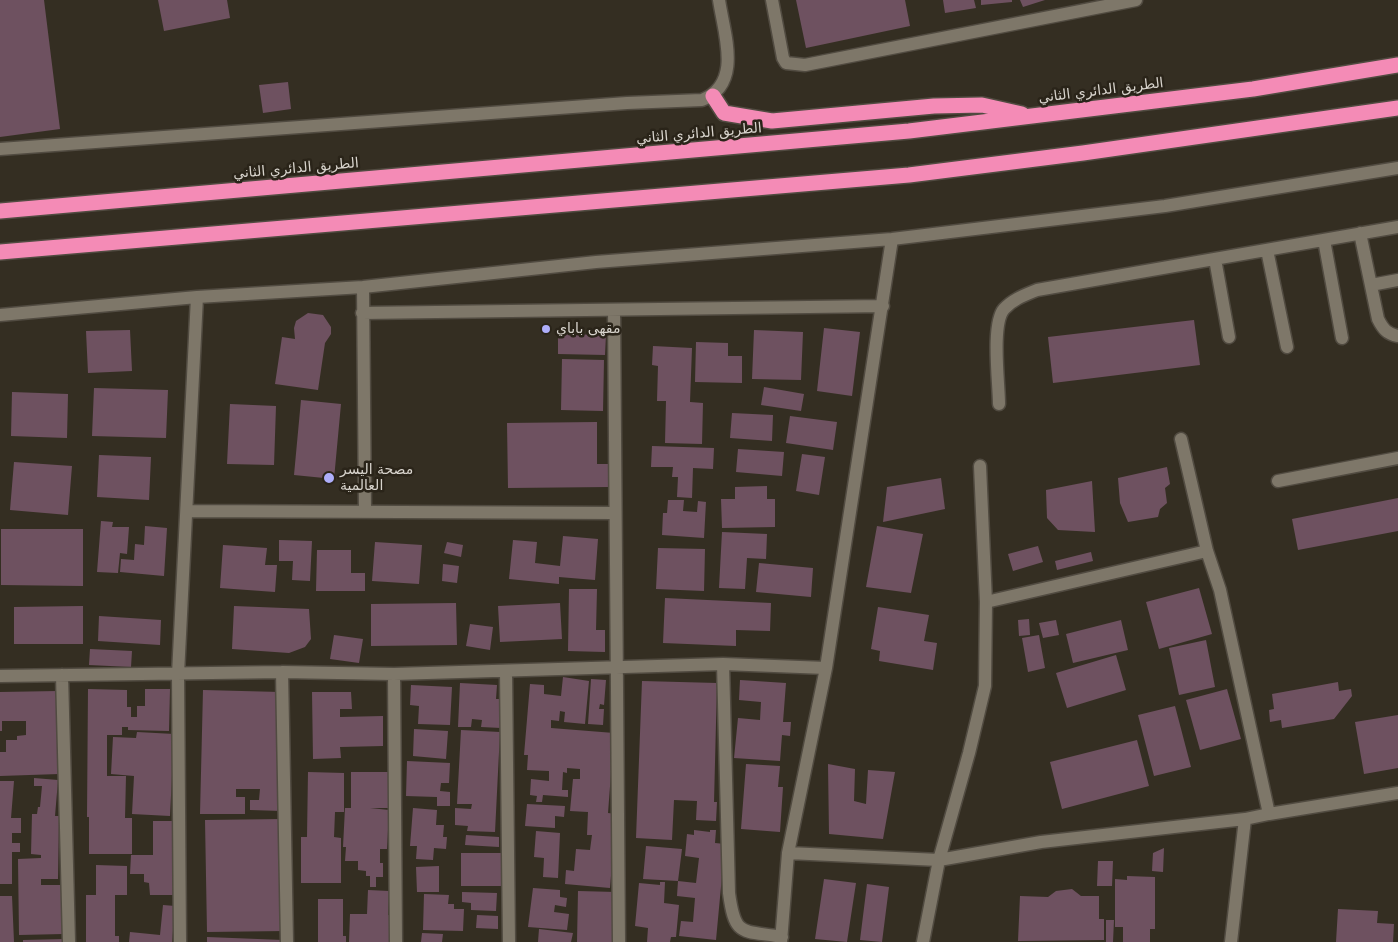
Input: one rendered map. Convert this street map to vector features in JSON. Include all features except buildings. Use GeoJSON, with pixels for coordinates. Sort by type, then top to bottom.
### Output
{"type":"FeatureCollection","features":[{"type":"Feature","properties":{"kind":"highway","name":"الطريق الدائري الثاني"},"geometry":{"type":"LineString","coordinates":[[0,211],[909,131],[1253,89],[1398,65]]}},
{"type":"Feature","properties":{"kind":"highway"},"geometry":{"type":"LineString","coordinates":[[713,96],[724,113],[772,121],[934,106],[982,105],[1033,116]]}},
{"type":"Feature","properties":{"kind":"highway"},"geometry":{"type":"LineString","coordinates":[[0,252],[909,174],[1083,153],[1398,108]]}},
{"type":"Feature","properties":{"kind":"street"},"geometry":{"type":"LineString","coordinates":[[0,148],[627,103],[702,100],[713,96],[724,84],[728,71],[719,0]]}},
{"type":"Feature","properties":{"kind":"street"},"geometry":{"type":"LineString","coordinates":[[772,0],[783,58],[786,63],[794,65],[806,65],[1136,0]]}},
{"type":"Feature","properties":{"kind":"street"},"geometry":{"type":"LineString","coordinates":[[0,315],[197,297],[363,287],[596,262],[892,240],[1165,206],[1398,168]]}},
{"type":"Feature","properties":{"kind":"street"},"geometry":{"type":"LineString","coordinates":[[999,404],[998,327],[1002,311],[1015,300],[1037,290],[1398,227]]}},
{"type":"Feature","properties":{"kind":"street"},"geometry":{"type":"LineString","coordinates":[[1360,233],[1378,319],[1383,329],[1390,335],[1398,336]]}},
{"type":"Feature","properties":{"kind":"street"},"geometry":{"type":"LineString","coordinates":[[723,664],[729,893],[732,916],[736,926],[744,930],[782,940],[788,853],[826,668],[892,240]]}},
{"type":"Feature","properties":{"kind":"street"},"geometry":{"type":"LineString","coordinates":[[1324,240],[1342,338]]}},
{"type":"Feature","properties":{"kind":"street"},"geometry":{"type":"LineString","coordinates":[[1267,250],[1287,347]]}},
{"type":"Feature","properties":{"kind":"street"},"geometry":{"type":"LineString","coordinates":[[1215,259],[1229,337]]}},
{"type":"Feature","properties":{"kind":"street"},"geometry":{"type":"LineString","coordinates":[[1371,285],[1398,280]]}},
{"type":"Feature","properties":{"kind":"street"},"geometry":{"type":"LineString","coordinates":[[363,287],[366,512]]}},
{"type":"Feature","properties":{"kind":"street"},"geometry":{"type":"LineString","coordinates":[[180,942],[178,674],[197,297]]}},
{"type":"Feature","properties":{"kind":"street"},"geometry":{"type":"LineString","coordinates":[[362,313],[883,306]]}},
{"type":"Feature","properties":{"kind":"street"},"geometry":{"type":"LineString","coordinates":[[614,310],[619,942]]}},
{"type":"Feature","properties":{"kind":"street"},"geometry":{"type":"LineString","coordinates":[[1181,439],[1207,551],[1220,590],[1269,814]]}},
{"type":"Feature","properties":{"kind":"street"},"geometry":{"type":"LineString","coordinates":[[1278,481],[1398,458]]}},
{"type":"Feature","properties":{"kind":"street"},"geometry":{"type":"LineString","coordinates":[[923,942],[939,860],[970,753],[985,686],[986,602],[980,466]]}},
{"type":"Feature","properties":{"kind":"street"},"geometry":{"type":"LineString","coordinates":[[187,511],[616,512]]}},
{"type":"Feature","properties":{"kind":"street"},"geometry":{"type":"LineString","coordinates":[[986,602],[1207,551]]}},
{"type":"Feature","properties":{"kind":"street"},"geometry":{"type":"LineString","coordinates":[[0,676],[282,672],[394,674],[617,669],[723,664],[826,668]]}},
{"type":"Feature","properties":{"kind":"street"},"geometry":{"type":"LineString","coordinates":[[282,672],[286,942]]}},
{"type":"Feature","properties":{"kind":"street"},"geometry":{"type":"LineString","coordinates":[[506,672],[509,942]]}},
{"type":"Feature","properties":{"kind":"street"},"geometry":{"type":"LineString","coordinates":[[394,674],[396,942]]}},
{"type":"Feature","properties":{"kind":"street"},"geometry":{"type":"LineString","coordinates":[[62,675],[69,942]]}},
{"type":"Feature","properties":{"kind":"street"},"geometry":{"type":"LineString","coordinates":[[788,853],[939,860],[1041,842],[1245,819],[1398,793]]}},
{"type":"Feature","properties":{"kind":"street"},"geometry":{"type":"LineString","coordinates":[[1231,942],[1245,819]]}},
{"type":"Feature","properties":{"kind":"place","name":"مقهى باباي"},"geometry":{"type":"Point","coordinates":[546,329]}},
{"type":"Feature","properties":{"kind":"place","name":"مصحة اليسر العالمية"},"geometry":{"type":"Point","coordinates":[329,478]}}]}
